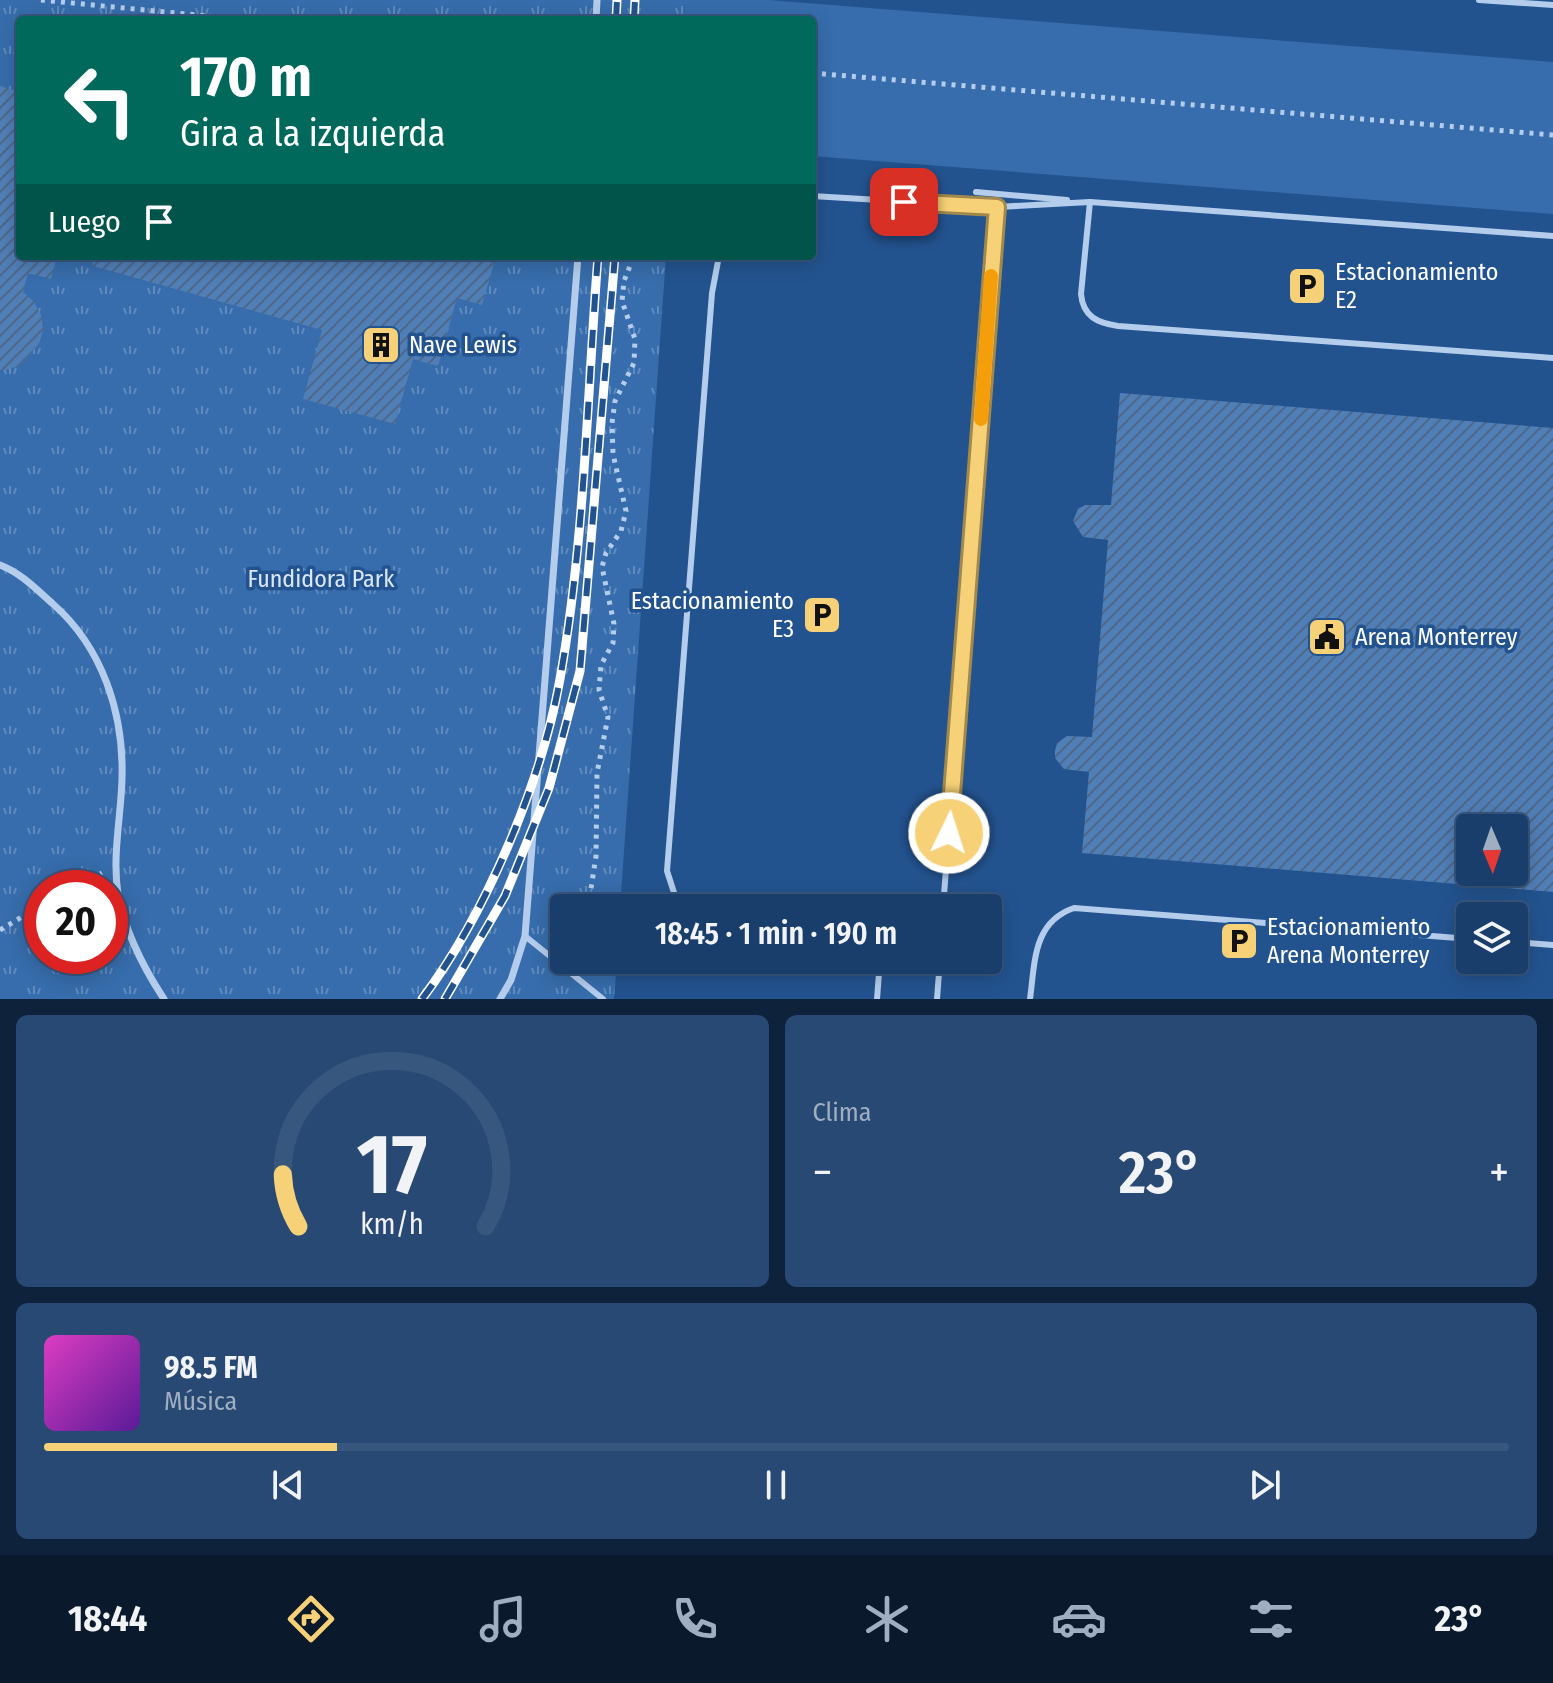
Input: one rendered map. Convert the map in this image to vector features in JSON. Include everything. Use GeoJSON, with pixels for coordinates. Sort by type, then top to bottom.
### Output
{"type":"FeatureCollection","features":[{"type":"Feature","properties":{"kind":"street"},"geometry":{"type":"LineString","coordinates":[[500,999],[511,980],[525,936],[578,260]]}},
{"type":"Feature","properties":{"kind":"street"},"geometry":{"type":"LineString","coordinates":[[0,565],[16,570],[66,615],[103,668],[118,718],[122,777],[117,865],[119,895],[136,953],[164,999]]}},
{"type":"Feature","properties":{"kind":"lane"},"geometry":{"type":"LineString","coordinates":[[1479,0],[1553,5]]}},
{"type":"Feature","properties":{"kind":"lane"},"geometry":{"type":"LineString","coordinates":[[976,192],[1553,236]]}},
{"type":"Feature","properties":{"kind":"lane"},"geometry":{"type":"LineString","coordinates":[[816,196],[997,207],[1090,202]]}},
{"type":"Feature","properties":{"kind":"lane"},"geometry":{"type":"LineString","coordinates":[[1090,202],[1081,294],[1082,306],[1099,323],[1553,358]]}},
{"type":"Feature","properties":{"kind":"lane"},"geometry":{"type":"LineString","coordinates":[[944,894],[997,207]]}},
{"type":"Feature","properties":{"kind":"lane"},"geometry":{"type":"LineString","coordinates":[[674,894],[667,871],[712,293],[718,260]]}},
{"type":"Feature","properties":{"kind":"lane"},"geometry":{"type":"LineString","coordinates":[[1030,999],[1043,930],[1050,920],[1074,908],[1456,938]]}},
{"type":"Feature","properties":{"kind":"lane"},"geometry":{"type":"LineString","coordinates":[[525,936],[603,999]]}},
{"type":"Feature","properties":{"kind":"lane"},"geometry":{"type":"LineString","coordinates":[[1528,943],[1553,945]]}},
{"type":"Feature","properties":{"kind":"lane"},"geometry":{"type":"LineString","coordinates":[[877,999],[879,974]]}},
{"type":"Feature","properties":{"kind":"lane"},"geometry":{"type":"LineString","coordinates":[[937,999],[939,974]]}},
{"type":"Feature","properties":{"kind":"path"},"geometry":{"type":"LineString","coordinates":[[41,0],[110,3],[216,16]]}},
{"type":"Feature","properties":{"kind":"path"},"geometry":{"type":"LineString","coordinates":[[816,73],[1553,135]]}},
{"type":"Feature","properties":{"kind":"path"},"geometry":{"type":"LineString","coordinates":[[590,894],[596,856],[597,773],[608,717],[599,690],[601,665],[613,643],[614,624],[602,567],[606,553],[621,531],[626,511],[613,454],[612,423],[615,401],[634,363],[635,339],[622,301],[624,281],[632,260]]}},
{"type":"Feature","properties":{"kind":"path"},"geometry":{"type":"LineString","coordinates":[[108,870],[117,865]]}},
{"type":"Feature","properties":{"kind":"path"},"geometry":{"type":"LineString","coordinates":[[0,930],[24,916]]}},
{"type":"Feature","properties":{"kind":"green space","name":"Fundidora Park"},"geometry":{"type":"Polygon","coordinates":[[[0,0],[685,0],[684,16],[16,16],[16,260],[666,260],[621,894],[550,894],[550,974],[616,974],[614,999],[0,999],[0,0]]]}},
{"type":"Feature","properties":{"kind":"green space"},"geometry":{"type":"Polygon","coordinates":[[[685,0],[768,0],[1553,62],[1553,214],[816,156],[816,16],[684,16],[685,0]]]}},
{"type":"Feature","properties":{"kind":"building"},"geometry":{"type":"Polygon","coordinates":[[[0,86],[16,91],[16,260],[56,260],[51,279],[28,273],[23,292],[34,302],[41,315],[43,330],[39,344],[19,366],[0,370],[0,86]]]}},
{"type":"Feature","properties":{"kind":"building","name":"Nave Lewis"},"geometry":{"type":"Polygon","coordinates":[[[92,260],[495,260],[482,305],[457,298],[438,366],[413,359],[395,424],[303,399],[322,330],[93,266],[92,260]]]}},
{"type":"Feature","properties":{"kind":"building","name":"Arena Monterrey"},"geometry":{"type":"Polygon","coordinates":[[[1120,393],[1553,428],[1553,892],[1481,886],[1528,886],[1528,814],[1456,814],[1456,884],[1082,853],[1089,772],[1064,769],[1055,758],[1055,751],[1057,743],[1067,736],[1092,737],[1108,540],[1083,537],[1073,521],[1078,509],[1085,505],[1111,505],[1120,393]]]}},
{"type":"Feature","properties":{"kind":"railway"},"geometry":{"type":"LineString","coordinates":[[616,16],[617,0]]}},
{"type":"Feature","properties":{"kind":"railway"},"geometry":{"type":"LineString","coordinates":[[634,16],[635,0]]}},
{"type":"Feature","properties":{"kind":"railway"},"geometry":{"type":"LineString","coordinates":[[422,999],[468,928],[489,888],[525,803],[551,719],[575,574],[598,260]]}},
{"type":"Feature","properties":{"kind":"railway"},"geometry":{"type":"LineString","coordinates":[[445,999],[505,896],[549,788],[580,671],[615,260]]}},
{"type":"Feature","properties":{"kind":"slow traffic"},"geometry":{"type":"LineString","coordinates":[[981,419],[991,276]]}},
{"type":"Feature","properties":{"kind":"place","name":"Estacionamiento E2"},"geometry":{"type":"Point","coordinates":[1307,286]}},
{"type":"Feature","properties":{"kind":"place","name":"Nave Lewis"},"geometry":{"type":"Point","coordinates":[381,345]}},
{"type":"Feature","properties":{"kind":"place","name":"Estacionamiento E3"},"geometry":{"type":"Point","coordinates":[822,615]}},
{"type":"Feature","properties":{"kind":"place","name":"Arena Monterrey"},"geometry":{"type":"Point","coordinates":[1327,637]}},
{"type":"Feature","properties":{"kind":"place","name":"Estacionamiento Arena Monterrey"},"geometry":{"type":"Point","coordinates":[1239,941]}},
{"type":"Feature","properties":{"kind":"route"},"geometry":{"type":"LineString","coordinates":[[904,202],[997,207],[949,833]]}}]}
